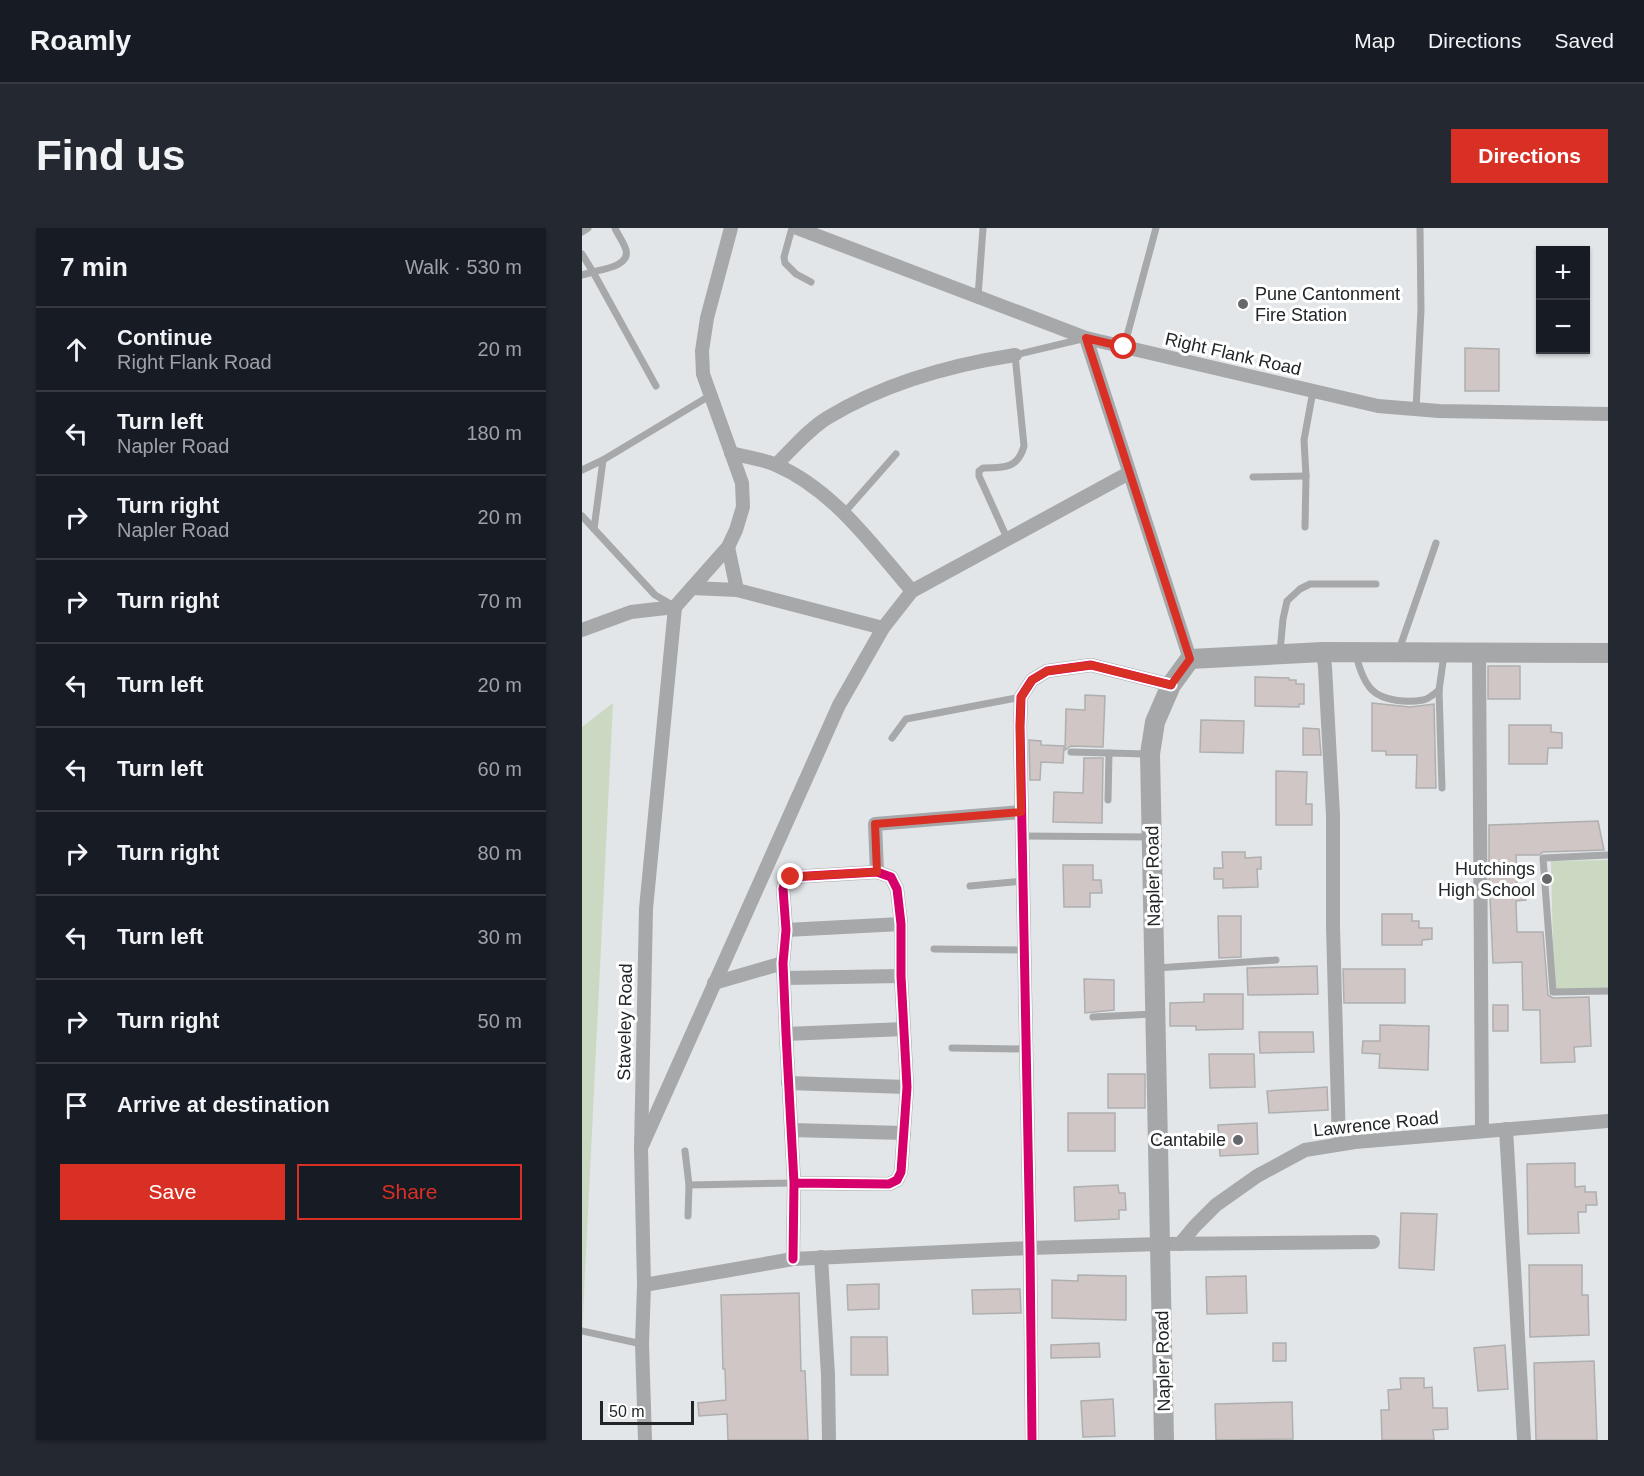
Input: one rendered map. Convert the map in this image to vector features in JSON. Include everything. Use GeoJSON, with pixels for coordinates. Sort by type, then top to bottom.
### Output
{"type":"FeatureCollection","features":[{"type":"Feature","properties":{"kind":"street"},"geometry":{"type":"LineString","coordinates":[[582,630],[631,612],[675,607],[728,547],[736,530],[742,507],[742,483],[703,374],[702,351],[707,318],[731,228]]}},
{"type":"Feature","properties":{"kind":"street","name":"Right Flank Road"},"geometry":{"type":"LineString","coordinates":[[797,228],[1086,338],[1378,406],[1439,411],[1608,414]]}},
{"type":"Feature","properties":{"kind":"street"},"geometry":{"type":"LineString","coordinates":[[1086,338],[1190,659],[1323,652],[1608,653]]}},
{"type":"Feature","properties":{"kind":"street"},"geometry":{"type":"LineString","coordinates":[[776,465],[802,438],[826,419],[857,402],[924,376],[978,361],[1015,355]]}},
{"type":"Feature","properties":{"kind":"street"},"geometry":{"type":"LineString","coordinates":[[731,453],[776,465],[812,486],[844,513],[912,591]]}},
{"type":"Feature","properties":{"kind":"street"},"geometry":{"type":"LineString","coordinates":[[641,1148],[839,705],[883,628],[912,591],[1129,473]]}},
{"type":"Feature","properties":{"kind":"street"},"geometry":{"type":"LineString","coordinates":[[728,547],[737,590]]}},
{"type":"Feature","properties":{"kind":"street"},"geometry":{"type":"LineString","coordinates":[[692,588],[737,590],[883,628]]}},
{"type":"Feature","properties":{"kind":"street","name":"Staveley Road"},"geometry":{"type":"LineString","coordinates":[[645,1440],[641,1148],[646,909],[675,607]]}},
{"type":"Feature","properties":{"kind":"street"},"geometry":{"type":"LineString","coordinates":[[1323,652],[1333,815],[1333,927],[1339,1144]]}},
{"type":"Feature","properties":{"kind":"street"},"geometry":{"type":"LineString","coordinates":[[1479,653],[1482,1131]]}},
{"type":"Feature","properties":{"kind":"street","name":"Napler Road"},"geometry":{"type":"LineString","coordinates":[[1164,1440],[1171,1244],[1156,1014],[1150,754],[1155,722],[1171,685],[1190,659]]}},
{"type":"Feature","properties":{"kind":"street"},"geometry":{"type":"LineString","coordinates":[[1032,1440],[1021,697],[1032,680],[1047,671],[1091,665],[1171,685]]}},
{"type":"Feature","properties":{"kind":"street"},"geometry":{"type":"LineString","coordinates":[[877,872],[875,824],[1021,812]]}},
{"type":"Feature","properties":{"kind":"street"},"geometry":{"type":"LineString","coordinates":[[792,1259],[794,1184],[783,963],[786,930],[783,889],[785,882],[791,877],[877,872],[891,877],[897,889],[901,924],[901,976],[907,1087],[901,1172],[897,1180],[889,1184],[794,1184]]}},
{"type":"Feature","properties":{"kind":"street"},"geometry":{"type":"LineString","coordinates":[[786,930],[901,924]]}},
{"type":"Feature","properties":{"kind":"street"},"geometry":{"type":"LineString","coordinates":[[714,983],[783,963]]}},
{"type":"Feature","properties":{"kind":"street"},"geometry":{"type":"LineString","coordinates":[[784,978],[901,976]]}},
{"type":"Feature","properties":{"kind":"street"},"geometry":{"type":"LineString","coordinates":[[786,1034],[904,1029]]}},
{"type":"Feature","properties":{"kind":"street"},"geometry":{"type":"LineString","coordinates":[[788,1083],[907,1087]]}},
{"type":"Feature","properties":{"kind":"street","name":"Lawrence Road"},"geometry":{"type":"LineString","coordinates":[[1171,1244],[1195,1226],[1216,1205],[1257,1176],[1305,1150],[1355,1142],[1608,1121]]}},
{"type":"Feature","properties":{"kind":"street"},"geometry":{"type":"LineString","coordinates":[[1506,1129],[1524,1440]]}},
{"type":"Feature","properties":{"kind":"street"},"geometry":{"type":"LineString","coordinates":[[791,1130],[904,1133]]}},
{"type":"Feature","properties":{"kind":"street"},"geometry":{"type":"LineString","coordinates":[[644,1285],[792,1259],[821,1257],[1171,1244],[1373,1242]]}},
{"type":"Feature","properties":{"kind":"street"},"geometry":{"type":"LineString","coordinates":[[821,1257],[828,1375],[829,1440]]}},
{"type":"Feature","properties":{"kind":"lane"},"geometry":{"type":"LineString","coordinates":[[582,232],[588,228]]}},
{"type":"Feature","properties":{"kind":"lane"},"geometry":{"type":"LineString","coordinates":[[582,275],[619,264],[626,257],[627,251],[615,228]]}},
{"type":"Feature","properties":{"kind":"lane"},"geometry":{"type":"LineString","coordinates":[[792,228],[784,257],[785,263],[796,274],[811,282]]}},
{"type":"Feature","properties":{"kind":"lane"},"geometry":{"type":"LineString","coordinates":[[978,297],[983,228]]}},
{"type":"Feature","properties":{"kind":"lane"},"geometry":{"type":"LineString","coordinates":[[1124,347],[1156,228]]}},
{"type":"Feature","properties":{"kind":"lane"},"geometry":{"type":"LineString","coordinates":[[1416,409],[1420,310],[1420,228]]}},
{"type":"Feature","properties":{"kind":"lane"},"geometry":{"type":"LineString","coordinates":[[582,254],[656,386]]}},
{"type":"Feature","properties":{"kind":"lane"},"geometry":{"type":"LineString","coordinates":[[1007,538],[979,476],[979,471],[983,468],[1004,467],[1014,463],[1021,456],[1024,446],[1015,355],[1086,338]]}},
{"type":"Feature","properties":{"kind":"lane"},"geometry":{"type":"LineString","coordinates":[[1305,527],[1304,440],[1313,391]]}},
{"type":"Feature","properties":{"kind":"lane"},"geometry":{"type":"LineString","coordinates":[[582,470],[603,460],[711,395]]}},
{"type":"Feature","properties":{"kind":"lane"},"geometry":{"type":"LineString","coordinates":[[844,513],[896,454]]}},
{"type":"Feature","properties":{"kind":"lane"},"geometry":{"type":"LineString","coordinates":[[594,529],[603,460]]}},
{"type":"Feature","properties":{"kind":"lane"},"geometry":{"type":"LineString","coordinates":[[1253,477],[1306,476]]}},
{"type":"Feature","properties":{"kind":"lane"},"geometry":{"type":"LineString","coordinates":[[582,516],[655,595],[675,607]]}},
{"type":"Feature","properties":{"kind":"lane"},"geometry":{"type":"LineString","coordinates":[[1398,653],[1436,543]]}},
{"type":"Feature","properties":{"kind":"lane"},"geometry":{"type":"LineString","coordinates":[[1280,654],[1287,601],[1300,589],[1310,584],[1376,584]]}},
{"type":"Feature","properties":{"kind":"lane"},"geometry":{"type":"LineString","coordinates":[[1355,652],[1364,679],[1372,690],[1383,697],[1412,701],[1425,700],[1439,690]]}},
{"type":"Feature","properties":{"kind":"lane"},"geometry":{"type":"LineString","coordinates":[[1442,788],[1439,690],[1445,653]]}},
{"type":"Feature","properties":{"kind":"lane"},"geometry":{"type":"LineString","coordinates":[[892,738],[906,719],[1021,697]]}},
{"type":"Feature","properties":{"kind":"lane"},"geometry":{"type":"LineString","coordinates":[[1071,752],[1150,754]]}},
{"type":"Feature","properties":{"kind":"lane"},"geometry":{"type":"LineString","coordinates":[[1108,800],[1109,753]]}},
{"type":"Feature","properties":{"kind":"lane"},"geometry":{"type":"LineString","coordinates":[[1022,836],[1152,837]]}},
{"type":"Feature","properties":{"kind":"lane"},"geometry":{"type":"LineString","coordinates":[[1608,855],[1543,858],[1553,992],[1608,991]]}},
{"type":"Feature","properties":{"kind":"lane"},"geometry":{"type":"LineString","coordinates":[[970,886],[1023,881]]}},
{"type":"Feature","properties":{"kind":"lane"},"geometry":{"type":"LineString","coordinates":[[934,949],[1024,950]]}},
{"type":"Feature","properties":{"kind":"lane"},"geometry":{"type":"LineString","coordinates":[[1155,969],[1275,960]]}},
{"type":"Feature","properties":{"kind":"lane"},"geometry":{"type":"LineString","coordinates":[[1093,1017],[1156,1014]]}},
{"type":"Feature","properties":{"kind":"lane"},"geometry":{"type":"LineString","coordinates":[[951,1048],[1026,1048]]}},
{"type":"Feature","properties":{"kind":"lane"},"geometry":{"type":"LineString","coordinates":[[686,1151],[689,1185],[688,1216]]}},
{"type":"Feature","properties":{"kind":"lane"},"geometry":{"type":"LineString","coordinates":[[689,1185],[794,1184]]}},
{"type":"Feature","properties":{"kind":"lane"},"geometry":{"type":"LineString","coordinates":[[582,1331],[642,1344]]}},
{"type":"Feature","properties":{"kind":"green space"},"geometry":{"type":"Polygon","coordinates":[[[613,703],[582,1335],[582,727],[613,703]]]}},
{"type":"Feature","properties":{"kind":"green space"},"geometry":{"type":"Polygon","coordinates":[[[1608,860],[1608,992],[1554,993],[1551,861],[1608,860]]]}},
{"type":"Feature","properties":{"kind":"building"},"geometry":{"type":"Polygon","coordinates":[[[1465,348],[1499,349],[1499,391],[1465,391],[1465,348]]]}},
{"type":"Feature","properties":{"kind":"building"},"geometry":{"type":"Polygon","coordinates":[[[1488,666],[1520,666],[1520,699],[1488,699],[1488,666]]]}},
{"type":"Feature","properties":{"kind":"building"},"geometry":{"type":"Polygon","coordinates":[[[1255,677],[1289,678],[1289,680],[1296,680],[1296,684],[1304,684],[1304,704],[1299,704],[1299,707],[1255,706],[1255,677]]]}},
{"type":"Feature","properties":{"kind":"building"},"geometry":{"type":"Polygon","coordinates":[[[1085,695],[1105,696],[1103,747],[1071,746],[1065,750],[1066,709],[1085,710],[1085,695]]]}},
{"type":"Feature","properties":{"kind":"building"},"geometry":{"type":"Polygon","coordinates":[[[1372,703],[1410,707],[1434,704],[1436,788],[1416,788],[1417,755],[1386,755],[1386,751],[1372,751],[1372,703]]]}},
{"type":"Feature","properties":{"kind":"building"},"geometry":{"type":"Polygon","coordinates":[[[1201,720],[1244,721],[1243,753],[1200,752],[1201,720]]]}},
{"type":"Feature","properties":{"kind":"building"},"geometry":{"type":"Polygon","coordinates":[[[1509,725],[1551,725],[1551,732],[1562,733],[1562,748],[1548,748],[1547,764],[1509,764],[1509,725]]]}},
{"type":"Feature","properties":{"kind":"building"},"geometry":{"type":"Polygon","coordinates":[[[1303,728],[1319,729],[1321,755],[1303,755],[1303,728]]]}},
{"type":"Feature","properties":{"kind":"building"},"geometry":{"type":"Polygon","coordinates":[[[1029,740],[1041,741],[1041,745],[1064,746],[1063,763],[1041,762],[1040,780],[1030,780],[1029,740]]]}},
{"type":"Feature","properties":{"kind":"building"},"geometry":{"type":"Polygon","coordinates":[[[1084,758],[1103,758],[1102,823],[1053,822],[1054,792],[1083,793],[1084,758]]]}},
{"type":"Feature","properties":{"kind":"building"},"geometry":{"type":"Polygon","coordinates":[[[1276,771],[1307,772],[1306,804],[1312,804],[1312,825],[1276,825],[1276,771]]]}},
{"type":"Feature","properties":{"kind":"building"},"geometry":{"type":"Polygon","coordinates":[[[1598,821],[1604,850],[1516,855],[1517,891],[1525,891],[1526,900],[1516,901],[1517,932],[1543,932],[1548,995],[1553,998],[1589,997],[1591,1046],[1574,1047],[1575,1062],[1541,1063],[1540,1010],[1523,1010],[1522,962],[1493,963],[1489,825],[1598,821]]]}},
{"type":"Feature","properties":{"kind":"building"},"geometry":{"type":"Polygon","coordinates":[[[1222,852],[1245,852],[1245,858],[1261,857],[1261,869],[1257,869],[1258,887],[1223,888],[1223,879],[1214,879],[1214,868],[1223,868],[1222,852]]]}},
{"type":"Feature","properties":{"kind":"building"},"geometry":{"type":"Polygon","coordinates":[[[1063,865],[1093,865],[1093,880],[1101,880],[1102,893],[1090,893],[1090,907],[1064,907],[1063,865]]]}},
{"type":"Feature","properties":{"kind":"building"},"geometry":{"type":"Polygon","coordinates":[[[1382,914],[1412,914],[1412,921],[1419,921],[1419,928],[1432,928],[1432,939],[1422,940],[1422,945],[1382,945],[1382,914]]]}},
{"type":"Feature","properties":{"kind":"building"},"geometry":{"type":"Polygon","coordinates":[[[1218,916],[1241,916],[1241,957],[1219,958],[1218,916]]]}},
{"type":"Feature","properties":{"kind":"building"},"geometry":{"type":"Polygon","coordinates":[[[1317,966],[1318,994],[1248,995],[1247,968],[1317,966]]]}},
{"type":"Feature","properties":{"kind":"building"},"geometry":{"type":"Polygon","coordinates":[[[1343,969],[1405,969],[1405,1003],[1344,1003],[1343,969]]]}},
{"type":"Feature","properties":{"kind":"building"},"geometry":{"type":"Polygon","coordinates":[[[1084,979],[1114,980],[1114,1010],[1085,1013],[1084,979]]]}},
{"type":"Feature","properties":{"kind":"building"},"geometry":{"type":"Polygon","coordinates":[[[1204,994],[1243,994],[1243,1029],[1196,1030],[1196,1026],[1170,1026],[1170,1003],[1204,1002],[1204,994]]]}},
{"type":"Feature","properties":{"kind":"building"},"geometry":{"type":"Polygon","coordinates":[[[1493,1005],[1508,1005],[1508,1031],[1493,1031],[1493,1005]]]}},
{"type":"Feature","properties":{"kind":"building"},"geometry":{"type":"Polygon","coordinates":[[[1380,1025],[1429,1026],[1428,1070],[1379,1068],[1380,1054],[1362,1053],[1363,1041],[1380,1041],[1380,1025]]]}},
{"type":"Feature","properties":{"kind":"building"},"geometry":{"type":"Polygon","coordinates":[[[1259,1032],[1313,1032],[1314,1052],[1260,1053],[1259,1032]]]}},
{"type":"Feature","properties":{"kind":"building"},"geometry":{"type":"Polygon","coordinates":[[[1209,1054],[1254,1054],[1255,1087],[1210,1088],[1209,1054]]]}},
{"type":"Feature","properties":{"kind":"building"},"geometry":{"type":"Polygon","coordinates":[[[1108,1074],[1145,1074],[1145,1108],[1108,1108],[1108,1074]]]}},
{"type":"Feature","properties":{"kind":"building"},"geometry":{"type":"Polygon","coordinates":[[[1327,1087],[1328,1110],[1269,1113],[1267,1091],[1327,1087]]]}},
{"type":"Feature","properties":{"kind":"building"},"geometry":{"type":"Polygon","coordinates":[[[1068,1113],[1115,1113],[1115,1151],[1068,1151],[1068,1113]]]}},
{"type":"Feature","properties":{"kind":"building","name":"Cantabile"},"geometry":{"type":"Polygon","coordinates":[[[1257,1123],[1258,1154],[1220,1156],[1218,1125],[1257,1123]]]}},
{"type":"Feature","properties":{"kind":"building"},"geometry":{"type":"Polygon","coordinates":[[[1575,1163],[1575,1187],[1585,1186],[1585,1192],[1596,1192],[1597,1205],[1586,1205],[1586,1212],[1578,1212],[1579,1233],[1528,1234],[1527,1164],[1575,1163]]]}},
{"type":"Feature","properties":{"kind":"building"},"geometry":{"type":"Polygon","coordinates":[[[1118,1185],[1119,1193],[1125,1193],[1126,1210],[1119,1210],[1119,1219],[1075,1221],[1074,1187],[1118,1185]]]}},
{"type":"Feature","properties":{"kind":"building"},"geometry":{"type":"Polygon","coordinates":[[[1401,1213],[1437,1214],[1434,1270],[1399,1268],[1401,1213]]]}},
{"type":"Feature","properties":{"kind":"building"},"geometry":{"type":"Polygon","coordinates":[[[1529,1265],[1582,1265],[1582,1295],[1588,1295],[1589,1335],[1530,1337],[1529,1265]]]}},
{"type":"Feature","properties":{"kind":"building"},"geometry":{"type":"Polygon","coordinates":[[[1078,1275],[1126,1276],[1126,1320],[1052,1318],[1052,1280],[1078,1281],[1078,1275]]]}},
{"type":"Feature","properties":{"kind":"building"},"geometry":{"type":"Polygon","coordinates":[[[1246,1276],[1247,1313],[1207,1314],[1206,1277],[1246,1276]]]}},
{"type":"Feature","properties":{"kind":"building"},"geometry":{"type":"Polygon","coordinates":[[[879,1284],[879,1309],[848,1310],[847,1285],[879,1284]]]}},
{"type":"Feature","properties":{"kind":"building"},"geometry":{"type":"Polygon","coordinates":[[[1020,1289],[1021,1313],[973,1314],[972,1290],[1020,1289]]]}},
{"type":"Feature","properties":{"kind":"building"},"geometry":{"type":"Polygon","coordinates":[[[799,1293],[801,1371],[805,1371],[808,1440],[728,1440],[727,1414],[699,1416],[698,1403],[726,1400],[721,1295],[799,1293]]]}},
{"type":"Feature","properties":{"kind":"building"},"geometry":{"type":"Polygon","coordinates":[[[851,1337],[887,1337],[888,1375],[851,1375],[851,1337]]]}},
{"type":"Feature","properties":{"kind":"building"},"geometry":{"type":"Polygon","coordinates":[[[1099,1343],[1100,1357],[1051,1358],[1051,1345],[1099,1343]]]}},
{"type":"Feature","properties":{"kind":"building"},"geometry":{"type":"Polygon","coordinates":[[[1273,1343],[1286,1343],[1286,1361],[1273,1361],[1273,1343]]]}},
{"type":"Feature","properties":{"kind":"building"},"geometry":{"type":"Polygon","coordinates":[[[1505,1345],[1508,1389],[1478,1391],[1474,1348],[1505,1345]]]}},
{"type":"Feature","properties":{"kind":"building"},"geometry":{"type":"Polygon","coordinates":[[[1594,1361],[1597,1440],[1536,1440],[1534,1363],[1594,1361]]]}},
{"type":"Feature","properties":{"kind":"building"},"geometry":{"type":"Polygon","coordinates":[[[1400,1378],[1424,1378],[1424,1388],[1432,1387],[1433,1408],[1447,1408],[1448,1429],[1433,1430],[1434,1440],[1382,1440],[1381,1410],[1389,1410],[1388,1390],[1401,1389],[1400,1378]]]}},
{"type":"Feature","properties":{"kind":"building"},"geometry":{"type":"Polygon","coordinates":[[[1113,1399],[1115,1436],[1083,1437],[1081,1401],[1113,1399]]]}},
{"type":"Feature","properties":{"kind":"building"},"geometry":{"type":"Polygon","coordinates":[[[1292,1402],[1293,1439],[1216,1440],[1215,1404],[1292,1402]]]}},
{"type":"Feature","properties":{"kind":"cycle path"},"geometry":{"type":"LineString","coordinates":[[1032,1440],[1021,697],[1032,680],[1047,671],[1091,665],[1171,685]]}},
{"type":"Feature","properties":{"kind":"cycle path"},"geometry":{"type":"LineString","coordinates":[[793,1259],[794,1183],[783,963],[786,930],[783,889],[785,882],[791,877],[877,872],[891,877],[897,889],[901,924],[901,976],[907,1087],[901,1172],[897,1180],[889,1184],[794,1183]]}},
{"type":"Feature","properties":{"kind":"place","name":"Pune Cantonment Fire Station"},"geometry":{"type":"Point","coordinates":[1243,304]}},
{"type":"Feature","properties":{"kind":"place","name":"Hutchings High School"},"geometry":{"type":"Point","coordinates":[1547,879]}},
{"type":"Feature","properties":{"kind":"place","name":"Cantabile"},"geometry":{"type":"Point","coordinates":[1238,1140]}},
{"type":"Feature","properties":{"kind":"route"},"geometry":{"type":"LineString","coordinates":[[791,877],[877,872],[875,824],[1021,812],[1021,697],[1032,680],[1047,671],[1091,665],[1171,685],[1190,659],[1086,338],[1124,347]]}}]}
